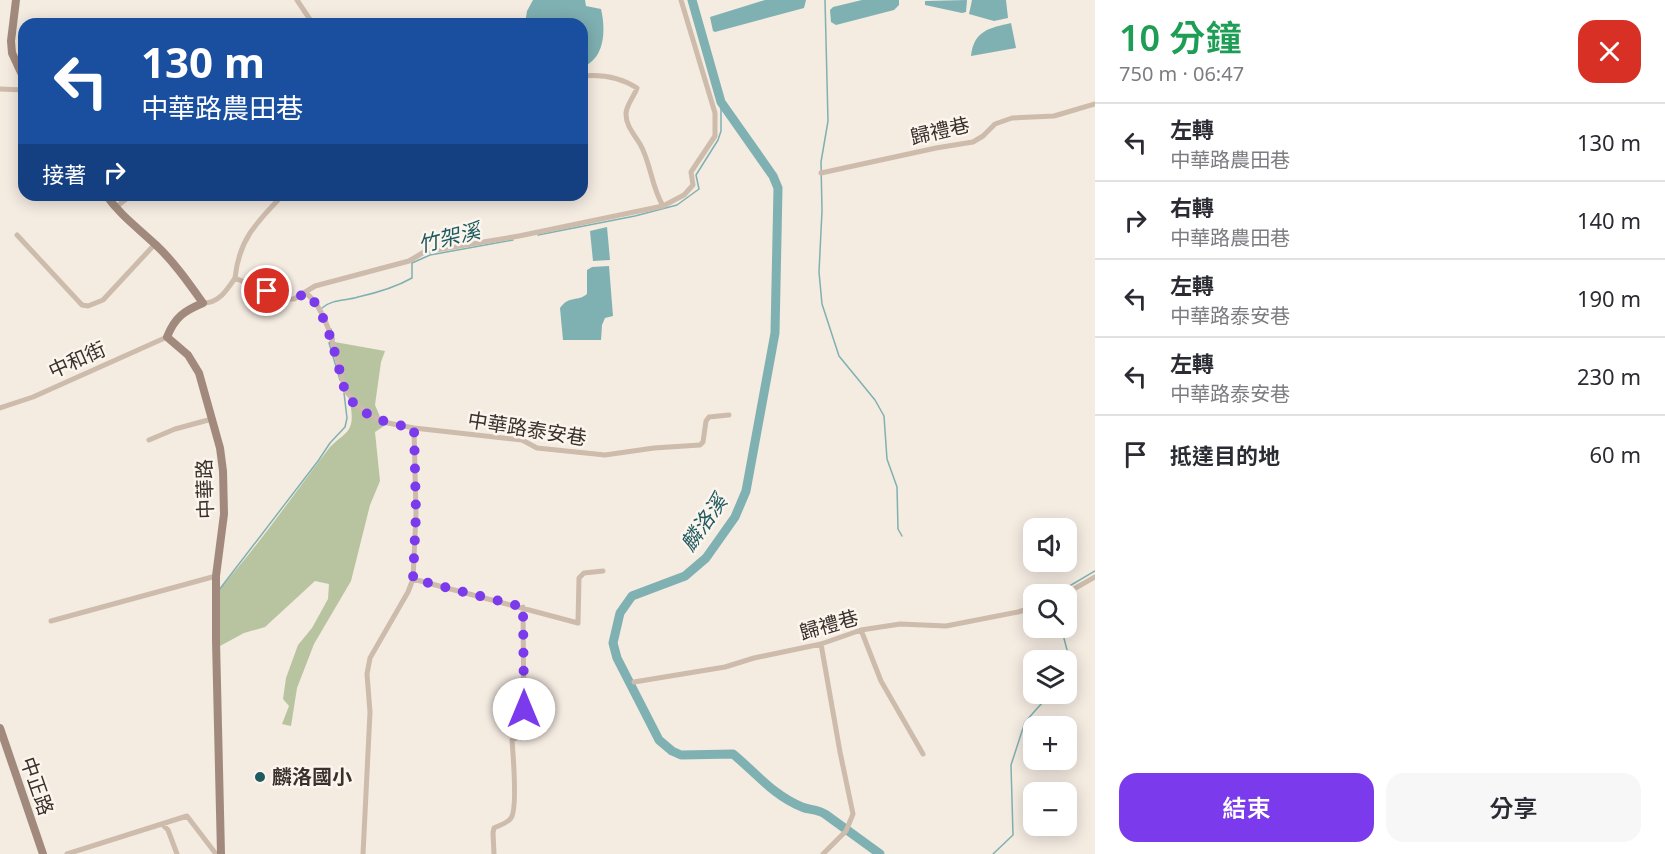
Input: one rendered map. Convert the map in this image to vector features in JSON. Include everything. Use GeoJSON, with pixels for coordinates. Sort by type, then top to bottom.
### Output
{"type":"FeatureCollection","features":[{"type":"Feature","properties":{"kind":"street"},"geometry":{"type":"LineString","coordinates":[[16,0],[11,41],[12,53],[18,66]]}},
{"type":"Feature","properties":{"kind":"street"},"geometry":{"type":"LineString","coordinates":[[297,0],[309,18]]}},
{"type":"Feature","properties":{"kind":"street"},"geometry":{"type":"LineString","coordinates":[[235,278],[283,299],[294,299],[315,286],[409,261],[424,252],[519,236],[663,206],[684,195],[693,185],[691,172],[715,136],[715,113],[681,0]]}},
{"type":"Feature","properties":{"kind":"street"},"geometry":{"type":"LineString","coordinates":[[588,76],[624,80],[637,88],[634,98],[627,106],[626,116],[632,134],[640,145],[655,194],[663,206]]}},
{"type":"Feature","properties":{"kind":"street"},"geometry":{"type":"LineString","coordinates":[[0,89],[18,90]]}},
{"type":"Feature","properties":{"kind":"street","name":"歸禮巷"},"geometry":{"type":"LineString","coordinates":[[821,173],[973,142],[995,124],[1012,118],[1054,116],[1095,104]]}},
{"type":"Feature","properties":{"kind":"street"},"geometry":{"type":"LineString","coordinates":[[110,201],[132,226],[176,264],[203,303]]}},
{"type":"Feature","properties":{"kind":"street"},"geometry":{"type":"LineString","coordinates":[[115,208],[124,201]]}},
{"type":"Feature","properties":{"kind":"street"},"geometry":{"type":"LineString","coordinates":[[167,337],[173,322],[189,309],[217,299],[235,278],[237,260],[244,241],[256,223],[278,201]]}},
{"type":"Feature","properties":{"kind":"street"},"geometry":{"type":"LineString","coordinates":[[17,235],[82,305],[87,306],[103,300],[155,244]]}},
{"type":"Feature","properties":{"kind":"street","name":"中華路泰安巷"},"geometry":{"type":"LineString","coordinates":[[306,293],[316,303],[332,341],[345,390],[350,399],[375,418],[388,423],[522,440],[537,448],[605,455],[654,448],[700,446],[709,417],[729,415]]}},
{"type":"Feature","properties":{"kind":"street","name":"中和街"},"geometry":{"type":"LineString","coordinates":[[0,408],[33,396],[167,337]]}},
{"type":"Feature","properties":{"kind":"street","name":"中華路"},"geometry":{"type":"LineString","coordinates":[[167,337],[188,355],[195,365],[220,448],[225,494],[222,540],[216,576],[221,854]]}},
{"type":"Feature","properties":{"kind":"street"},"geometry":{"type":"LineString","coordinates":[[149,440],[175,429],[212,419]]}},
{"type":"Feature","properties":{"kind":"street"},"geometry":{"type":"LineString","coordinates":[[363,854],[370,712],[367,674],[370,658],[408,592],[413,579],[416,514],[414,428]]}},
{"type":"Feature","properties":{"kind":"street"},"geometry":{"type":"LineString","coordinates":[[413,579],[578,623],[579,578],[584,573],[603,571]]}},
{"type":"Feature","properties":{"kind":"street"},"geometry":{"type":"LineString","coordinates":[[51,621],[216,576]]}},
{"type":"Feature","properties":{"kind":"street"},"geometry":{"type":"LineString","coordinates":[[1077,587],[1095,577]]}},
{"type":"Feature","properties":{"kind":"street"},"geometry":{"type":"LineString","coordinates":[[494,854],[494,828],[509,821],[513,815],[512,740],[521,736],[524,729],[523,607]]}},
{"type":"Feature","properties":{"kind":"street","name":"歸禮巷"},"geometry":{"type":"LineString","coordinates":[[634,682],[725,667],[754,658],[821,644],[861,630],[900,624],[946,626],[1023,610]]}},
{"type":"Feature","properties":{"kind":"street"},"geometry":{"type":"LineString","coordinates":[[861,630],[881,681],[923,754]]}},
{"type":"Feature","properties":{"kind":"street"},"geometry":{"type":"LineString","coordinates":[[821,644],[840,752],[854,814],[846,831],[823,854]]}},
{"type":"Feature","properties":{"kind":"street","name":"中正路"},"geometry":{"type":"LineString","coordinates":[[0,728],[43,854]]}},
{"type":"Feature","properties":{"kind":"street"},"geometry":{"type":"LineString","coordinates":[[67,854],[187,816],[216,854]]}},
{"type":"Feature","properties":{"kind":"street"},"geometry":{"type":"LineString","coordinates":[[163,825],[168,830],[177,854]]}},
{"type":"Feature","properties":{"kind":"green space"},"geometry":{"type":"Polygon","coordinates":[[[329,341],[385,351],[381,362],[375,405],[384,426],[375,432],[380,481],[370,505],[351,581],[314,644],[297,688],[291,726],[282,724],[289,706],[283,699],[286,678],[298,645],[312,628],[328,599],[329,584],[315,581],[265,627],[244,633],[220,646],[218,591],[330,447],[350,428],[351,406],[329,341]]]}},
{"type":"Feature","properties":{"kind":"water"},"geometry":{"type":"Polygon","coordinates":[[[533,0],[585,0],[586,6],[601,9],[602,43],[595,58],[588,64],[588,18],[526,18],[533,0]]]}},
{"type":"Feature","properties":{"kind":"water"},"geometry":{"type":"Polygon","coordinates":[[[765,0],[806,0],[804,8],[713,31],[710,17],[765,0]]]}},
{"type":"Feature","properties":{"kind":"water"},"geometry":{"type":"Polygon","coordinates":[[[862,0],[899,0],[899,5],[894,10],[836,25],[831,22],[830,10],[833,7],[862,0]]]}},
{"type":"Feature","properties":{"kind":"water"},"geometry":{"type":"Polygon","coordinates":[[[967,0],[966,12],[962,13],[925,5],[925,1],[967,0]]]}},
{"type":"Feature","properties":{"kind":"water"},"geometry":{"type":"Polygon","coordinates":[[[972,0],[1006,0],[1008,18],[994,21],[969,14],[972,0]]]}},
{"type":"Feature","properties":{"kind":"water"},"geometry":{"type":"Polygon","coordinates":[[[1011,23],[1016,48],[971,56],[979,35],[1011,23]]]}},
{"type":"Feature","properties":{"kind":"water"},"geometry":{"type":"Polygon","coordinates":[[[607,227],[610,260],[593,261],[590,231],[607,227]]]}},
{"type":"Feature","properties":{"kind":"water"},"geometry":{"type":"Polygon","coordinates":[[[609,266],[613,316],[605,318],[601,340],[563,340],[560,308],[567,301],[587,294],[587,270],[592,267],[609,266]]]}},
{"type":"Feature","properties":{"kind":"waterway","name":"麟洛溪"},"geometry":{"type":"LineString","coordinates":[[692,0],[721,102],[773,176],[778,188],[775,333],[746,491],[735,517],[706,558],[685,576],[632,596],[620,613],[613,643],[617,658],[659,740],[672,751],[681,755],[733,754],[783,797],[802,807],[825,814],[880,854]]}},
{"type":"Feature","properties":{"kind":"waterway"},"geometry":{"type":"LineString","coordinates":[[825,0],[828,121],[821,162],[822,211],[819,272],[822,304],[839,356],[875,400],[884,416],[887,459],[897,487],[898,529],[902,536]]}},
{"type":"Feature","properties":{"kind":"waterway","name":"竹架溪"},"geometry":{"type":"LineString","coordinates":[[538,235],[635,216],[677,205],[699,189],[696,175],[718,140],[721,131],[721,102]]}},
{"type":"Feature","properties":{"kind":"waterway","name":"竹架溪"},"geometry":{"type":"LineString","coordinates":[[322,308],[335,302],[372,294],[406,281],[412,278],[412,263],[430,255],[513,240]]}},
{"type":"Feature","properties":{"kind":"waterway","name":"竹架溪"},"geometry":{"type":"LineString","coordinates":[[331,329],[334,339]]}},
{"type":"Feature","properties":{"kind":"waterway","name":"竹架溪"},"geometry":{"type":"LineString","coordinates":[[331,342],[329,343],[340,380]]}},
{"type":"Feature","properties":{"kind":"waterway","name":"竹架溪"},"geometry":{"type":"LineString","coordinates":[[219,590],[330,443],[345,427],[347,418],[344,393]]}},
{"type":"Feature","properties":{"kind":"waterway"},"geometry":{"type":"LineString","coordinates":[[1073,584],[1095,571]]}},
{"type":"Feature","properties":{"kind":"waterway"},"geometry":{"type":"LineString","coordinates":[[1064,638],[1067,650]]}},
{"type":"Feature","properties":{"kind":"waterway"},"geometry":{"type":"LineString","coordinates":[[993,854],[1013,835],[1011,765],[1025,722],[1041,704]]}},
{"type":"Feature","properties":{"kind":"place","name":"麟洛國小"},"geometry":{"type":"Point","coordinates":[260,777]}},
{"type":"Feature","properties":{"kind":"route"},"geometry":{"type":"LineString","coordinates":[[267,291],[283,299],[294,299],[306,293],[310,296],[316,303],[330,336],[345,390],[350,399],[375,418],[414,428],[416,514],[413,579],[523,607],[524,709]]}}]}
